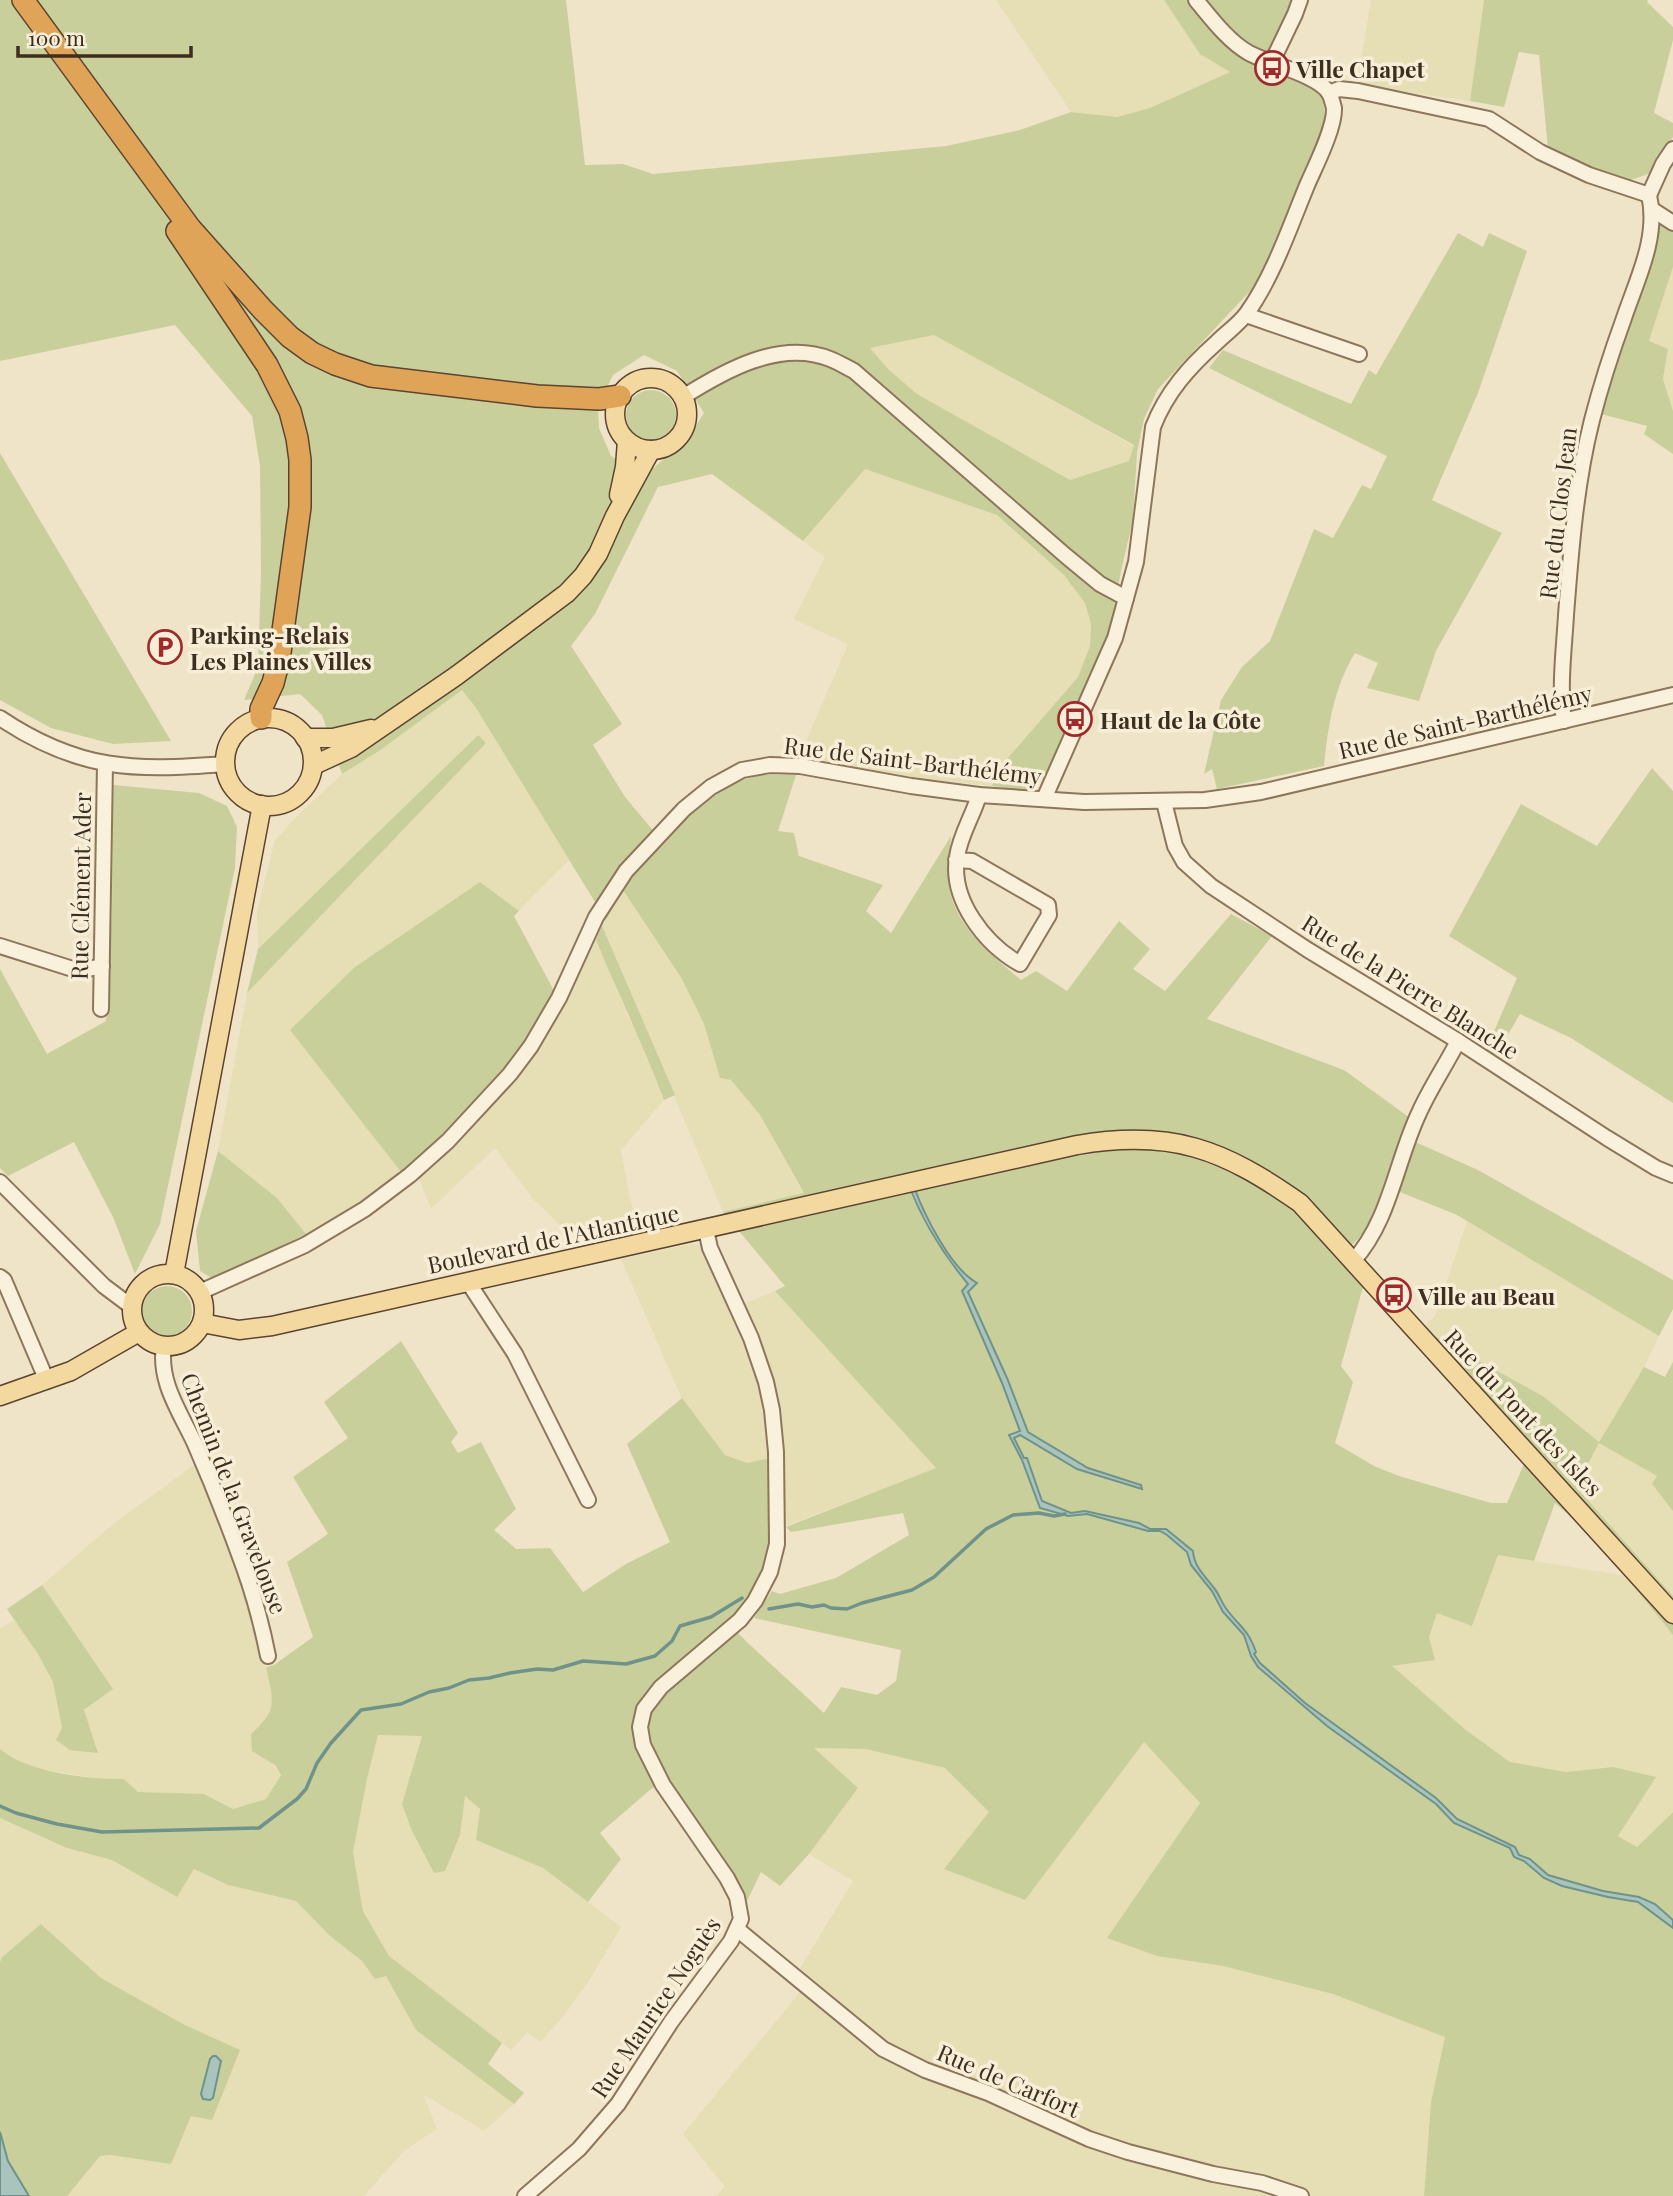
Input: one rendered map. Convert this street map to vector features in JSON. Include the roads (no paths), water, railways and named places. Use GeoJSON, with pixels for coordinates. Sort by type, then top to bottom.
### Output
{"type":"FeatureCollection","features":[{"type":"Feature","properties":{"kind":"highway"},"geometry":{"type":"LineString","coordinates":[[23,0],[197,236],[263,310],[312,354],[371,376],[548,397],[599,399],[620,396]]}},
{"type":"Feature","properties":{"kind":"highway"},"geometry":{"type":"LineString","coordinates":[[65,59],[267,365],[289,411],[300,460],[300,507],[279,660],[273,683],[261,709],[261,718]]}},
{"type":"Feature","properties":{"kind":"main road"},"geometry":{"type":"LineString","coordinates":[[646,378],[667,382],[683,397],[687,409],[682,433],[674,442],[663,448],[651,450],[634,446],[619,431],[615,407],[627,387],[636,381],[646,378]]}},
{"type":"Feature","properties":{"kind":"main road"},"geometry":{"type":"LineString","coordinates":[[615,516],[625,467],[627,441]]}},
{"type":"Feature","properties":{"kind":"main road"},"geometry":{"type":"LineString","coordinates":[[314,765],[351,748],[456,676],[566,593],[583,576],[598,554],[615,516],[651,450]]}},
{"type":"Feature","properties":{"kind":"main road"},"geometry":{"type":"LineString","coordinates":[[261,718],[275,718],[300,730],[305,738],[314,765],[306,785],[287,802],[262,805],[250,802],[232,786],[227,776],[226,752],[238,730],[249,722],[261,718]]}},
{"type":"Feature","properties":{"kind":"main road"},"geometry":{"type":"LineString","coordinates":[[305,738],[333,738],[378,729]]}},
{"type":"Feature","properties":{"kind":"main road"},"geometry":{"type":"LineString","coordinates":[[174,1274],[262,805]]}},
{"type":"Feature","properties":{"kind":"main road","name":"Rue du Pont des Isles"},"geometry":{"type":"LineString","coordinates":[[913,1182],[1109,1139],[1152,1139],[1192,1146],[1233,1160],[1263,1177],[1300,1203],[1673,1614]]}},
{"type":"Feature","properties":{"kind":"main road","name":"Boulevard de l'Atlantique"},"geometry":{"type":"LineString","coordinates":[[202,1323],[239,1330],[272,1326],[913,1182]]}},
{"type":"Feature","properties":{"kind":"main road"},"geometry":{"type":"LineString","coordinates":[[174,1274],[193,1284],[200,1292],[204,1302],[202,1323],[187,1341],[176,1346],[164,1346],[146,1339],[134,1324],[132,1307],[135,1295],[151,1278],[174,1274]]}},
{"type":"Feature","properties":{"kind":"main road"},"geometry":{"type":"LineString","coordinates":[[0,1396],[71,1371],[139,1332]]}},
{"type":"Feature","properties":{"kind":"street"},"geometry":{"type":"LineString","coordinates":[[1044,799],[1115,638],[1136,562],[1153,427],[1160,409],[1167,396],[1196,362],[1246,315],[1270,273],[1327,137],[1334,109],[1329,93],[1318,81],[1246,51],[1218,26],[1196,0]]}},
{"type":"Feature","properties":{"kind":"street"},"geometry":{"type":"LineString","coordinates":[[1272,64],[1300,0]]}},
{"type":"Feature","properties":{"kind":"street"},"geometry":{"type":"LineString","coordinates":[[1329,93],[1339,89],[1357,91],[1489,119],[1540,152],[1589,175],[1649,195],[1662,164],[1673,149]]}},
{"type":"Feature","properties":{"kind":"street","name":"Rue du Clos Jean"},"geometry":{"type":"LineString","coordinates":[[1564,721],[1562,679],[1584,454],[1600,392],[1649,243],[1653,210],[1649,195]]}},
{"type":"Feature","properties":{"kind":"street"},"geometry":{"type":"LineString","coordinates":[[1653,210],[1673,223]]}},
{"type":"Feature","properties":{"kind":"street"},"geometry":{"type":"LineString","coordinates":[[1246,315],[1359,354]]}},
{"type":"Feature","properties":{"kind":"street"},"geometry":{"type":"LineString","coordinates":[[683,397],[723,374],[758,359],[782,353],[806,353],[829,358],[854,371],[1066,556],[1100,584],[1126,598]]}},
{"type":"Feature","properties":{"kind":"street","name":"Rue de Saint-Barthélémy"},"geometry":{"type":"LineString","coordinates":[[200,1292],[305,1245],[365,1209],[410,1175],[448,1141],[510,1074],[531,1046],[559,998],[596,917],[626,871],[684,809],[711,787],[742,770],[770,765],[800,766],[979,795],[1083,802],[1205,800],[1261,792],[1673,695]]}},
{"type":"Feature","properties":{"kind":"street"},"geometry":{"type":"LineString","coordinates":[[0,718],[52,748],[105,764],[162,768],[225,764]]}},
{"type":"Feature","properties":{"kind":"street","name":"Rue Clément Ader"},"geometry":{"type":"LineString","coordinates":[[101,1009],[105,764]]}},
{"type":"Feature","properties":{"kind":"street"},"geometry":{"type":"LineString","coordinates":[[956,860],[972,861],[1048,905],[1049,915],[1020,964],[1003,954],[972,918],[960,886],[956,860],[979,795]]}},
{"type":"Feature","properties":{"kind":"street","name":"Rue de la Pierre Blanche"},"geometry":{"type":"LineString","coordinates":[[1164,802],[1175,846],[1184,862],[1211,886],[1607,1138],[1656,1168],[1673,1175]]}},
{"type":"Feature","properties":{"kind":"street"},"geometry":{"type":"LineString","coordinates":[[0,946],[79,971],[102,966]]}},
{"type":"Feature","properties":{"kind":"street"},"geometry":{"type":"LineString","coordinates":[[1353,1261],[1379,1223],[1419,1111],[1458,1041]]}},
{"type":"Feature","properties":{"kind":"street"},"geometry":{"type":"LineString","coordinates":[[0,1182],[104,1286],[132,1307]]}},
{"type":"Feature","properties":{"kind":"street","name":"Rue Maurice Noguès"},"geometry":{"type":"LineString","coordinates":[[525,2196],[579,2149],[618,2105],[671,2022],[731,1941],[741,1919],[737,1897],[715,1859],[663,1785],[643,1745],[640,1727],[644,1709],[661,1687],[740,1620],[755,1601],[770,1572],[776,1544],[776,1452],[770,1401],[751,1338],[710,1248],[706,1230]]}},
{"type":"Feature","properties":{"kind":"street"},"geometry":{"type":"LineString","coordinates":[[0,1276],[5,1280],[47,1381]]}},
{"type":"Feature","properties":{"kind":"street"},"geometry":{"type":"LineString","coordinates":[[468,1282],[515,1354],[588,1500]]}},
{"type":"Feature","properties":{"kind":"street","name":"Chemin de la Gravelouse"},"geometry":{"type":"LineString","coordinates":[[164,1346],[166,1382],[194,1443],[244,1568],[261,1621],[268,1656]]}},
{"type":"Feature","properties":{"kind":"street","name":"Rue de Carfort"},"geometry":{"type":"LineString","coordinates":[[737,1929],[883,2049],[925,2070],[988,2093],[1089,2139],[1128,2152],[1213,2174],[1262,2183],[1301,2196]]}},
{"type":"Feature","properties":{"kind":"water"},"geometry":{"type":"Polygon","coordinates":[[[914,1187],[931,1225],[948,1253],[967,1276],[977,1283],[968,1292],[1028,1432],[1088,1468],[1141,1485],[1142,1489],[1077,1469],[1020,1435],[1014,1438],[1024,1458],[1027,1458],[1042,1501],[1071,1513],[1085,1511],[1139,1523],[1150,1529],[1166,1529],[1193,1551],[1200,1571],[1249,1637],[1260,1663],[1305,1703],[1436,1798],[1457,1819],[1515,1847],[1519,1855],[1530,1859],[1548,1875],[1603,1891],[1639,1897],[1655,1904],[1673,1920],[1673,1928],[1638,1902],[1562,1886],[1544,1878],[1524,1861],[1514,1857],[1510,1848],[1454,1823],[1436,1804],[1327,1726],[1258,1667],[1244,1635],[1223,1612],[1212,1591],[1191,1565],[1187,1552],[1167,1535],[1087,1514],[1068,1516],[1040,1508],[1022,1460],[1009,1435],[1020,1431],[962,1291],[968,1284],[928,1227],[910,1188],[914,1187]]]}},
{"type":"Feature","properties":{"kind":"water"},"geometry":{"type":"Polygon","coordinates":[[[213,2056],[221,2061],[213,2098],[203,2099],[201,2094],[213,2056]]]}},
{"type":"Feature","properties":{"kind":"water"},"geometry":{"type":"Polygon","coordinates":[[[0,2132],[8,2161],[29,2196],[0,2196],[0,2132]]]}},
{"type":"Feature","properties":{"kind":"waterway"},"geometry":{"type":"LineString","coordinates":[[769,1609],[798,1604],[847,1609],[912,1590],[934,1577],[986,1529],[1013,1515],[1065,1514]]}},
{"type":"Feature","properties":{"kind":"waterway"},"geometry":{"type":"LineString","coordinates":[[0,1806],[57,1824],[102,1832],[259,1828],[306,1789],[317,1763],[361,1710],[401,1704],[469,1680],[537,1669],[553,1670],[583,1661],[626,1664],[655,1656],[672,1641],[680,1626],[711,1617],[742,1598]]}},
{"type":"Feature","properties":{"kind":"place","name":"Ville Chapet"},"geometry":{"type":"Point","coordinates":[1272,68]}},
{"type":"Feature","properties":{"kind":"place","name":"Parking-Relais Les Plaines Villes"},"geometry":{"type":"Point","coordinates":[165,647]}},
{"type":"Feature","properties":{"kind":"place","name":"Haut de la Côte"},"geometry":{"type":"Point","coordinates":[1075,719]}},
{"type":"Feature","properties":{"kind":"place","name":"Ville au Beau"},"geometry":{"type":"Point","coordinates":[1394,1295]}}]}
